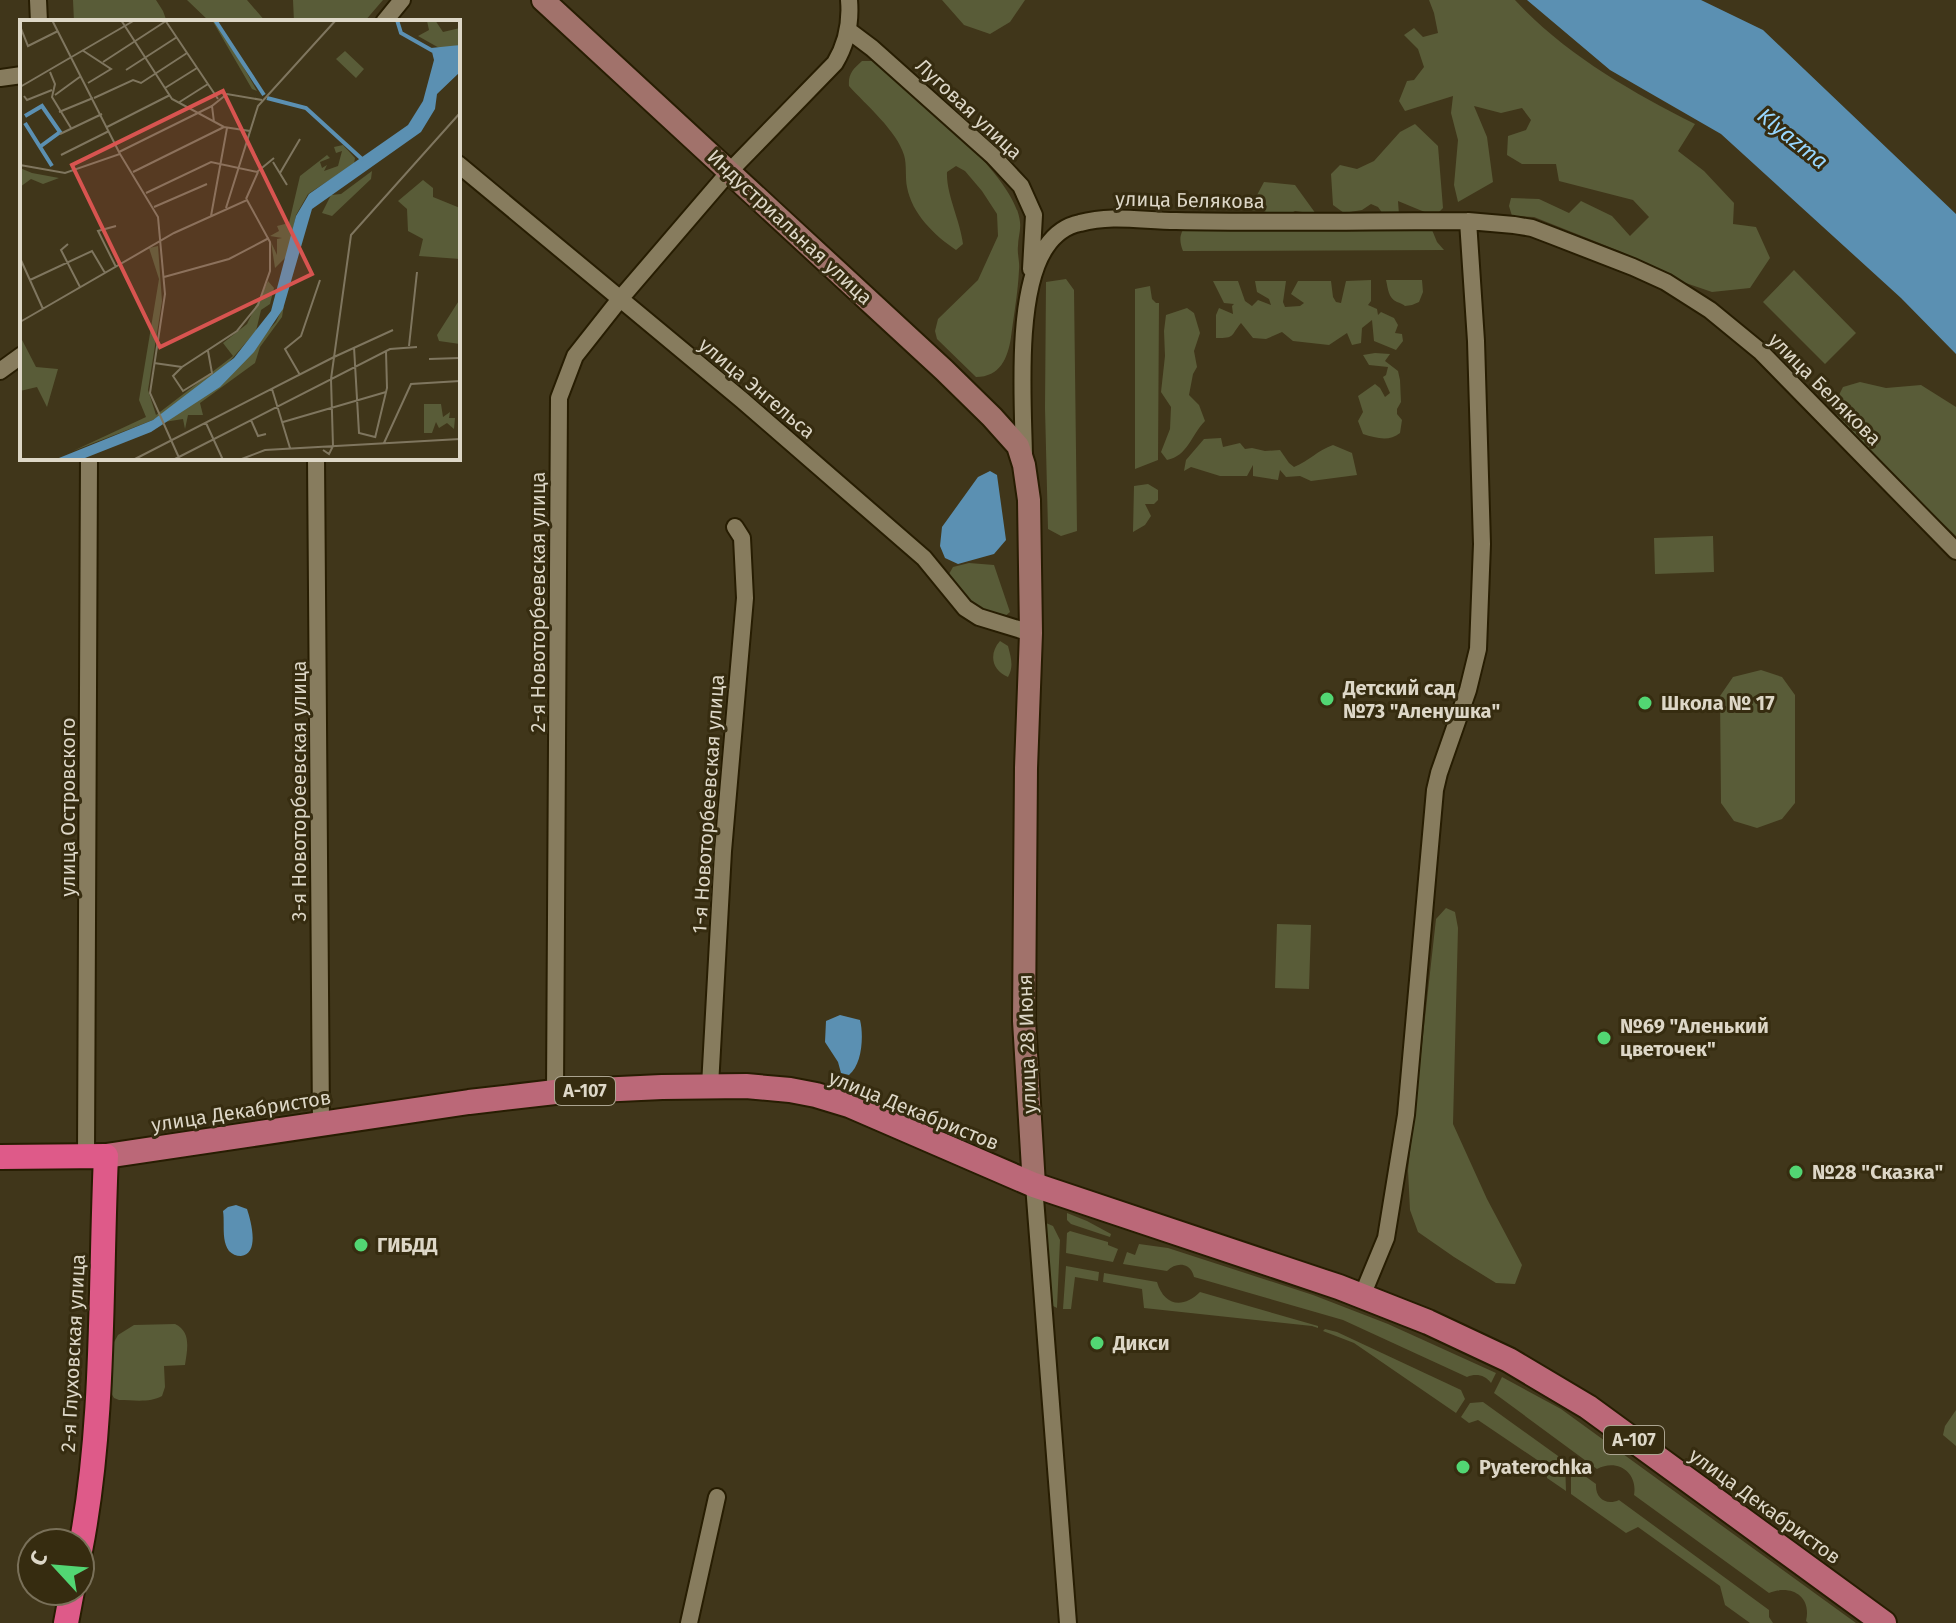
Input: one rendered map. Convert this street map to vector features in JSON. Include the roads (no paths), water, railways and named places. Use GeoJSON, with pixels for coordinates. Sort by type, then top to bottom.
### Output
{"type":"FeatureCollection","features":[{"type":"Feature","properties":{"kind":"highway","name":"улица Декабристов"},"geometry":{"type":"LineString","coordinates":[[0,1157],[96,1156]]}},
{"type":"Feature","properties":{"kind":"highway","name":"2-я Глуховская улица"},"geometry":{"type":"LineString","coordinates":[[85,1527],[96,1412],[96,1156]]}},
{"type":"Feature","properties":{"kind":"main road","name":"улица Декабристов"},"geometry":{"type":"LineString","coordinates":[[96,1156],[555,1092],[710,1086],[778,1088],[816,1095],[838,1101],[1034,1185],[1272,1263],[1362,1296],[1509,1360],[1570,1394],[1884,1623]]}},
{"type":"Feature","properties":{"kind":"street"},"geometry":{"type":"LineString","coordinates":[[38,0],[39,20]]}},
{"type":"Feature","properties":{"kind":"street"},"geometry":{"type":"LineString","coordinates":[[386,20],[402,0]]}},
{"type":"Feature","properties":{"kind":"street","name":"Индустриальная улица"},"geometry":{"type":"LineString","coordinates":[[543,0],[944,370],[1018,446],[1024,465]]}},
{"type":"Feature","properties":{"kind":"street"},"geometry":{"type":"LineString","coordinates":[[729,172],[835,63],[845,46],[849,0]]}},
{"type":"Feature","properties":{"kind":"street","name":"Луговая улица"},"geometry":{"type":"LineString","coordinates":[[848,30],[982,146],[1021,186],[1034,215],[1030,283]]}},
{"type":"Feature","properties":{"kind":"street"},"geometry":{"type":"LineString","coordinates":[[0,78],[20,75]]}},
{"type":"Feature","properties":{"kind":"street","name":"улица Энгельса"},"geometry":{"type":"LineString","coordinates":[[460,166],[742,400],[924,558],[965,608],[979,617],[1031,633]]}},
{"type":"Feature","properties":{"kind":"street","name":"2-я Новоторбеевская улица"},"geometry":{"type":"LineString","coordinates":[[555,1092],[559,398],[575,356],[729,172]]}},
{"type":"Feature","properties":{"kind":"street","name":"улица Белякова"},"geometry":{"type":"LineString","coordinates":[[1024,465],[1023,382],[1030,283],[1041,256],[1067,227],[1120,218],[1176,221],[1468,221],[1514,225],[1532,228],[1606,255],[1666,282],[1710,310],[1760,351],[1956,551]]}},
{"type":"Feature","properties":{"kind":"street"},"geometry":{"type":"LineString","coordinates":[[1362,1296],[1386,1238],[1403,1137],[1439,773],[1474,670],[1478,649],[1482,544],[1476,341],[1468,221]]}},
{"type":"Feature","properties":{"kind":"street"},"geometry":{"type":"LineString","coordinates":[[0,371],[20,356]]}},
{"type":"Feature","properties":{"kind":"street","name":"улица Островского"},"geometry":{"type":"LineString","coordinates":[[89,460],[96,1156]]}},
{"type":"Feature","properties":{"kind":"street","name":"3-я Новоторбеевская улица"},"geometry":{"type":"LineString","coordinates":[[316,460],[321,1123]]}},
{"type":"Feature","properties":{"kind":"street","name":"улица 28 Июня"},"geometry":{"type":"LineString","coordinates":[[1024,465],[1029,500],[1031,633],[1026,768],[1024,1021],[1068,1623]]}},
{"type":"Feature","properties":{"kind":"street","name":"1-я Новоторбеевская улица"},"geometry":{"type":"LineString","coordinates":[[710,1086],[723,851],[745,598],[742,538],[735,527]]}},
{"type":"Feature","properties":{"kind":"street"},"geometry":{"type":"LineString","coordinates":[[689,1623],[717,1497]]}},
{"type":"Feature","properties":{"kind":"water","name":"Klyazma"},"geometry":{"type":"Polygon","coordinates":[[[1527,0],[1701,0],[1763,30],[1956,214],[1956,354],[1901,298],[1721,134],[1610,70],[1527,0]]]}},
{"type":"Feature","properties":{"kind":"water"},"geometry":{"type":"Polygon","coordinates":[[[990,471],[997,475],[1006,540],[994,554],[958,564],[945,558],[940,546],[942,527],[978,477],[990,471]]]}},
{"type":"Feature","properties":{"kind":"water"},"geometry":{"type":"Polygon","coordinates":[[[840,1015],[860,1020],[862,1042],[859,1057],[849,1075],[841,1073],[825,1042],[826,1021],[840,1015]]]}},
{"type":"Feature","properties":{"kind":"water"},"geometry":{"type":"Polygon","coordinates":[[[236,1205],[247,1209],[253,1236],[251,1250],[241,1256],[229,1251],[224,1237],[223,1211],[236,1205]]]}},
{"type":"Feature","properties":{"kind":"place","name":"Детский сад №73 \"Аленушка\""},"geometry":{"type":"Point","coordinates":[1327,699]}},
{"type":"Feature","properties":{"kind":"place","name":"Школа № 17"},"geometry":{"type":"Point","coordinates":[1645,703]}},
{"type":"Feature","properties":{"kind":"place","name":"№69 \"Аленький цветочек\""},"geometry":{"type":"Point","coordinates":[1604,1038]}},
{"type":"Feature","properties":{"kind":"place","name":"№28 \"Сказка\""},"geometry":{"type":"Point","coordinates":[1796,1172]}},
{"type":"Feature","properties":{"kind":"place","name":"ГИБДД"},"geometry":{"type":"Point","coordinates":[361,1245]}},
{"type":"Feature","properties":{"kind":"place","name":"Дикси"},"geometry":{"type":"Point","coordinates":[1097,1343]}},
{"type":"Feature","properties":{"kind":"place","name":"Pyaterochka"},"geometry":{"type":"Point","coordinates":[1463,1467]}}]}
